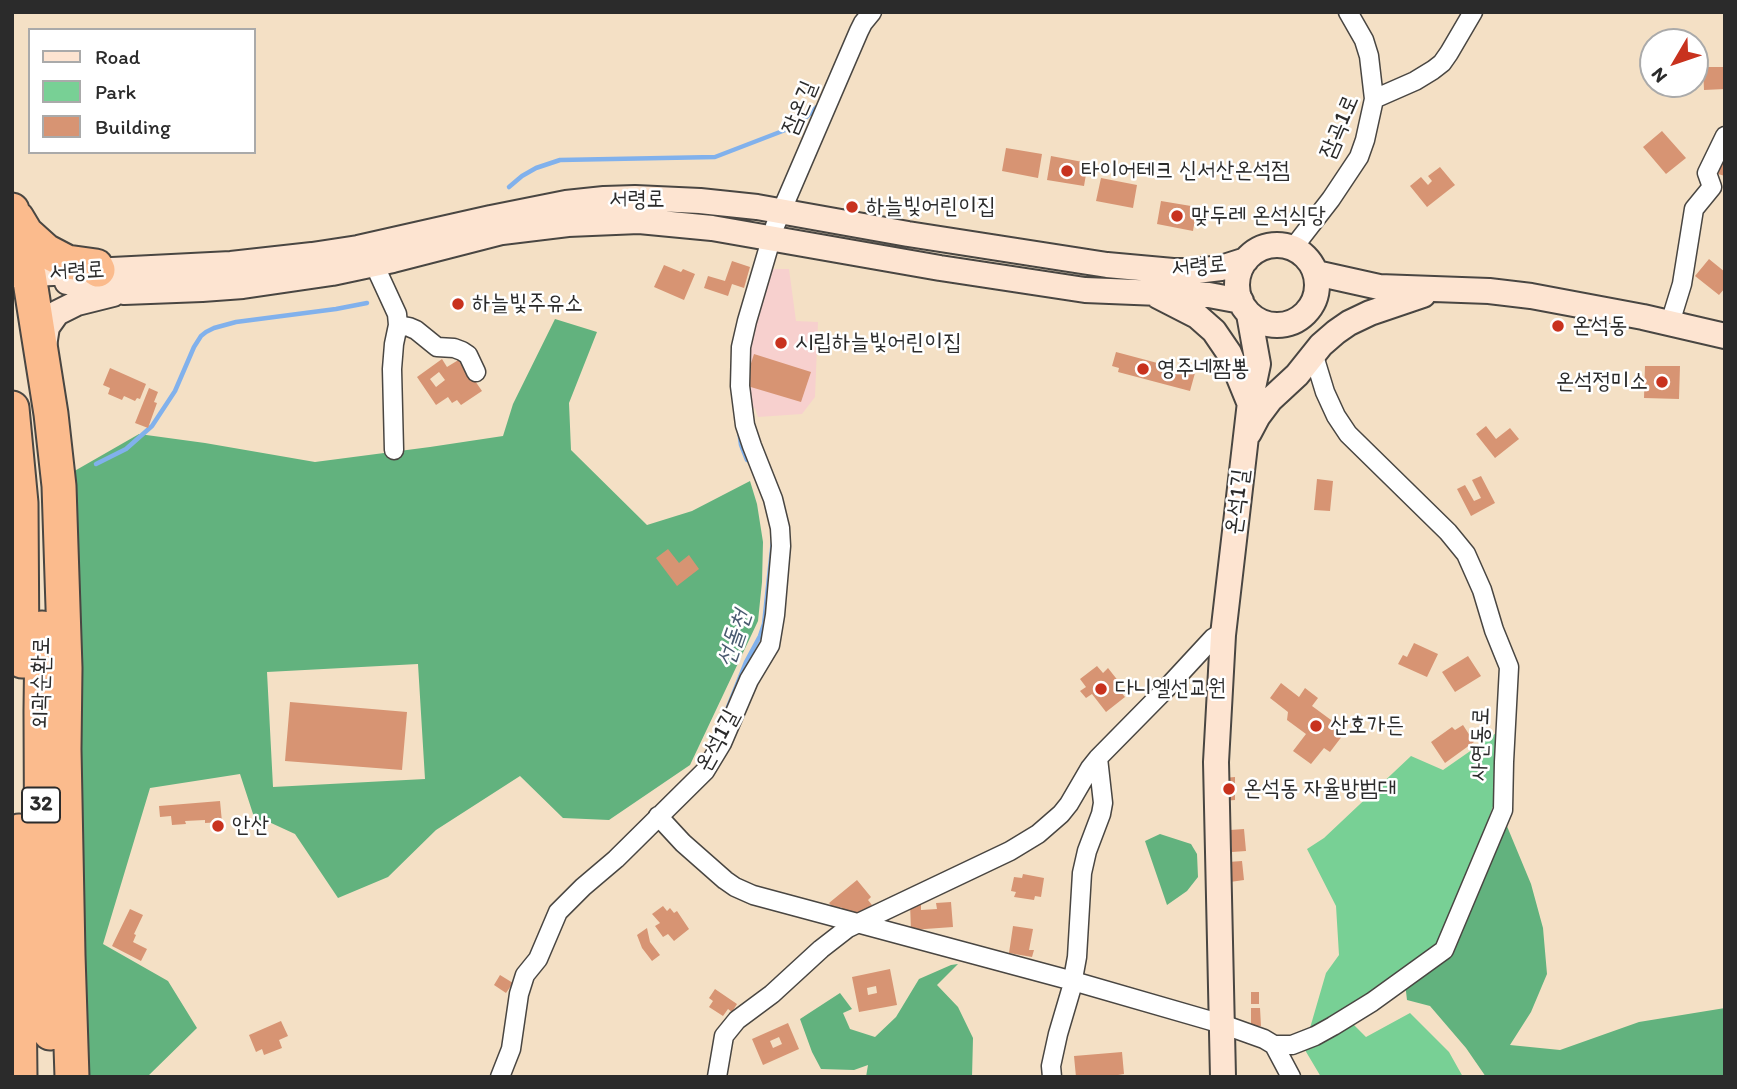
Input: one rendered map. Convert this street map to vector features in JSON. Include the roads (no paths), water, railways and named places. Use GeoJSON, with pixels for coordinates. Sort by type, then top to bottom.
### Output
{"type":"FeatureCollection","features":[{"type":"Feature","properties":{"kind":"highway"},"geometry":{"type":"LineString","coordinates":[[12,209],[26,233],[46,251],[67,262],[96,266],[114,277]]}},
{"type":"Feature","properties":{"kind":"highway"},"geometry":{"type":"LineString","coordinates":[[12,209],[18,280],[42,357],[59,486],[72,1077]]}},
{"type":"Feature","properties":{"kind":"highway","name":"외곽순환로"},"geometry":{"type":"LineString","coordinates":[[18,280],[20,331],[37,459],[23,618],[18,894],[20,1077]]}},
{"type":"Feature","properties":{"kind":"highway","name":"외곽순환로"},"geometry":{"type":"LineString","coordinates":[[12,408],[19,465],[43,576],[42,946],[54,1077]]}},
{"type":"Feature","properties":{"kind":"street","name":"잠온길"},"geometry":{"type":"LineString","coordinates":[[776,226],[859,31],[872,12]]}},
{"type":"Feature","properties":{"kind":"street"},"geometry":{"type":"LineString","coordinates":[[1348,12],[1364,40],[1369,56],[1374,99]]}},
{"type":"Feature","properties":{"kind":"street","name":"잠곡1로"},"geometry":{"type":"LineString","coordinates":[[1293,248],[1359,156],[1374,99],[1415,81],[1442,63],[1473,12]]}},
{"type":"Feature","properties":{"kind":"street"},"geometry":{"type":"LineString","coordinates":[[1670,323],[1682,284],[1694,209],[1712,187],[1707,173],[1725,136]]}},
{"type":"Feature","properties":{"kind":"street","name":"서령로"},"geometry":{"type":"LineString","coordinates":[[18,280],[114,277],[312,255],[358,248],[566,203],[635,198],[757,207],[776,226],[872,256],[1086,290],[1209,295],[1245,307],[1262,322],[1284,324]]}},
{"type":"Feature","properties":{"kind":"street"},"geometry":{"type":"LineString","coordinates":[[706,227],[708,202]]}},
{"type":"Feature","properties":{"kind":"street","name":"서령로"},"geometry":{"type":"LineString","coordinates":[[18,280],[114,277],[202,289],[243,286],[374,264],[498,233],[590,223],[876,228],[1107,265],[1166,270],[1212,270],[1245,260],[1264,247],[1276,245],[1293,248]]}},
{"type":"Feature","properties":{"kind":"street","name":"온석1길"},"geometry":{"type":"LineString","coordinates":[[500,1077],[511,1049],[519,994],[525,975],[538,959],[558,912],[616,859],[711,764],[730,726],[743,691],[772,637],[781,546],[780,528],[773,499],[748,436],[742,408],[740,358],[776,226]]}},
{"type":"Feature","properties":{"kind":"street"},"geometry":{"type":"LineString","coordinates":[[872,256],[876,228]]}},
{"type":"Feature","properties":{"kind":"street"},"geometry":{"type":"LineString","coordinates":[[1258,363],[1284,324],[1300,318],[1313,303],[1317,288],[1316,273],[1307,258],[1293,248]]}},
{"type":"Feature","properties":{"kind":"street","name":"서령로"},"geometry":{"type":"LineString","coordinates":[[1245,260],[1237,282],[1245,307]]}},
{"type":"Feature","properties":{"kind":"street"},"geometry":{"type":"LineString","coordinates":[[374,264],[397,314],[392,369],[394,450]]}},
{"type":"Feature","properties":{"kind":"street"},"geometry":{"type":"LineString","coordinates":[[1316,273],[1379,287],[1531,296],[1725,336]]}},
{"type":"Feature","properties":{"kind":"street"},"geometry":{"type":"LineString","coordinates":[[42,357],[45,354],[47,327],[57,313],[77,303],[114,277]]}},
{"type":"Feature","properties":{"kind":"street"},"geometry":{"type":"LineString","coordinates":[[1313,303],[1379,287]]}},
{"type":"Feature","properties":{"kind":"street"},"geometry":{"type":"LineString","coordinates":[[1245,443],[1263,409],[1336,332],[1359,318],[1410,299],[1448,289]]}},
{"type":"Feature","properties":{"kind":"street"},"geometry":{"type":"LineString","coordinates":[[1150,293],[1185,309],[1214,331],[1229,353],[1250,402]]}},
{"type":"Feature","properties":{"kind":"street"},"geometry":{"type":"LineString","coordinates":[[1245,307],[1258,363]]}},
{"type":"Feature","properties":{"kind":"street"},"geometry":{"type":"LineString","coordinates":[[398,325],[416,330],[437,347],[462,351],[468,355],[476,372]]}},
{"type":"Feature","properties":{"kind":"street","name":"사연동로"},"geometry":{"type":"LineString","coordinates":[[1273,1045],[1292,1045],[1333,1027],[1444,950],[1503,810],[1509,667],[1482,590],[1466,554],[1458,544],[1348,434],[1325,392],[1314,356]]}},
{"type":"Feature","properties":{"kind":"street","name":"온석1길"},"geometry":{"type":"LineString","coordinates":[[1223,1077],[1216,762],[1223,635],[1250,402],[1258,363]]}},
{"type":"Feature","properties":{"kind":"street"},"geometry":{"type":"LineString","coordinates":[[717,1077],[723,1040],[733,1023],[772,995],[835,937],[857,923],[1027,842],[1061,814],[1098,758],[1213,638],[1223,635]]}},
{"type":"Feature","properties":{"kind":"street"},"geometry":{"type":"LineString","coordinates":[[1052,1077],[1051,1066],[1073,981],[1078,948],[1082,873],[1103,803],[1098,758]]}},
{"type":"Feature","properties":{"kind":"street"},"geometry":{"type":"LineString","coordinates":[[658,817],[725,880],[753,895],[1222,1024],[1264,1039],[1273,1045],[1291,1077]]}},
{"type":"Feature","properties":{"kind":"waterway"},"geometry":{"type":"LineString","coordinates":[[509,187],[536,168],[560,160],[715,157],[793,127],[818,106]]}},
{"type":"Feature","properties":{"kind":"waterway"},"geometry":{"type":"LineString","coordinates":[[96,464],[126,449],[152,426],[175,391],[194,347],[206,332],[236,322],[367,303]]}},
{"type":"Feature","properties":{"kind":"waterway","name":"선돌천"},"geometry":{"type":"LineString","coordinates":[[739,430],[747,460]]}},
{"type":"Feature","properties":{"kind":"waterway","name":"선돌천"},"geometry":{"type":"LineString","coordinates":[[726,712],[764,624],[773,540]]}},
{"type":"Feature","properties":{"kind":"place","name":"타이어테크 신서산온석점"},"geometry":{"type":"Point","coordinates":[1067,171]}},
{"type":"Feature","properties":{"kind":"place","name":"하늘빛어린이집"},"geometry":{"type":"Point","coordinates":[852,207]}},
{"type":"Feature","properties":{"kind":"place","name":"맞두레 온석식당"},"geometry":{"type":"Point","coordinates":[1177,216]}},
{"type":"Feature","properties":{"kind":"place","name":"하늘빛주유소"},"geometry":{"type":"Point","coordinates":[458,304]}},
{"type":"Feature","properties":{"kind":"place","name":"온석동"},"geometry":{"type":"Point","coordinates":[1558,326]}},
{"type":"Feature","properties":{"kind":"place","name":"시립하늘빛어린이집"},"geometry":{"type":"Point","coordinates":[781,343]}},
{"type":"Feature","properties":{"kind":"place","name":"영주네짬뽕"},"geometry":{"type":"Point","coordinates":[1143,369]}},
{"type":"Feature","properties":{"kind":"place","name":"온석정미소"},"geometry":{"type":"Point","coordinates":[1662,382]}},
{"type":"Feature","properties":{"kind":"place","name":"다니엘선교원"},"geometry":{"type":"Point","coordinates":[1101,689]}},
{"type":"Feature","properties":{"kind":"place","name":"산호가든"},"geometry":{"type":"Point","coordinates":[1316,726]}},
{"type":"Feature","properties":{"kind":"place","name":"온석동 자율방범대"},"geometry":{"type":"Point","coordinates":[1229,789]}},
{"type":"Feature","properties":{"kind":"place","name":"안산"},"geometry":{"type":"Point","coordinates":[218,826]}}]}
